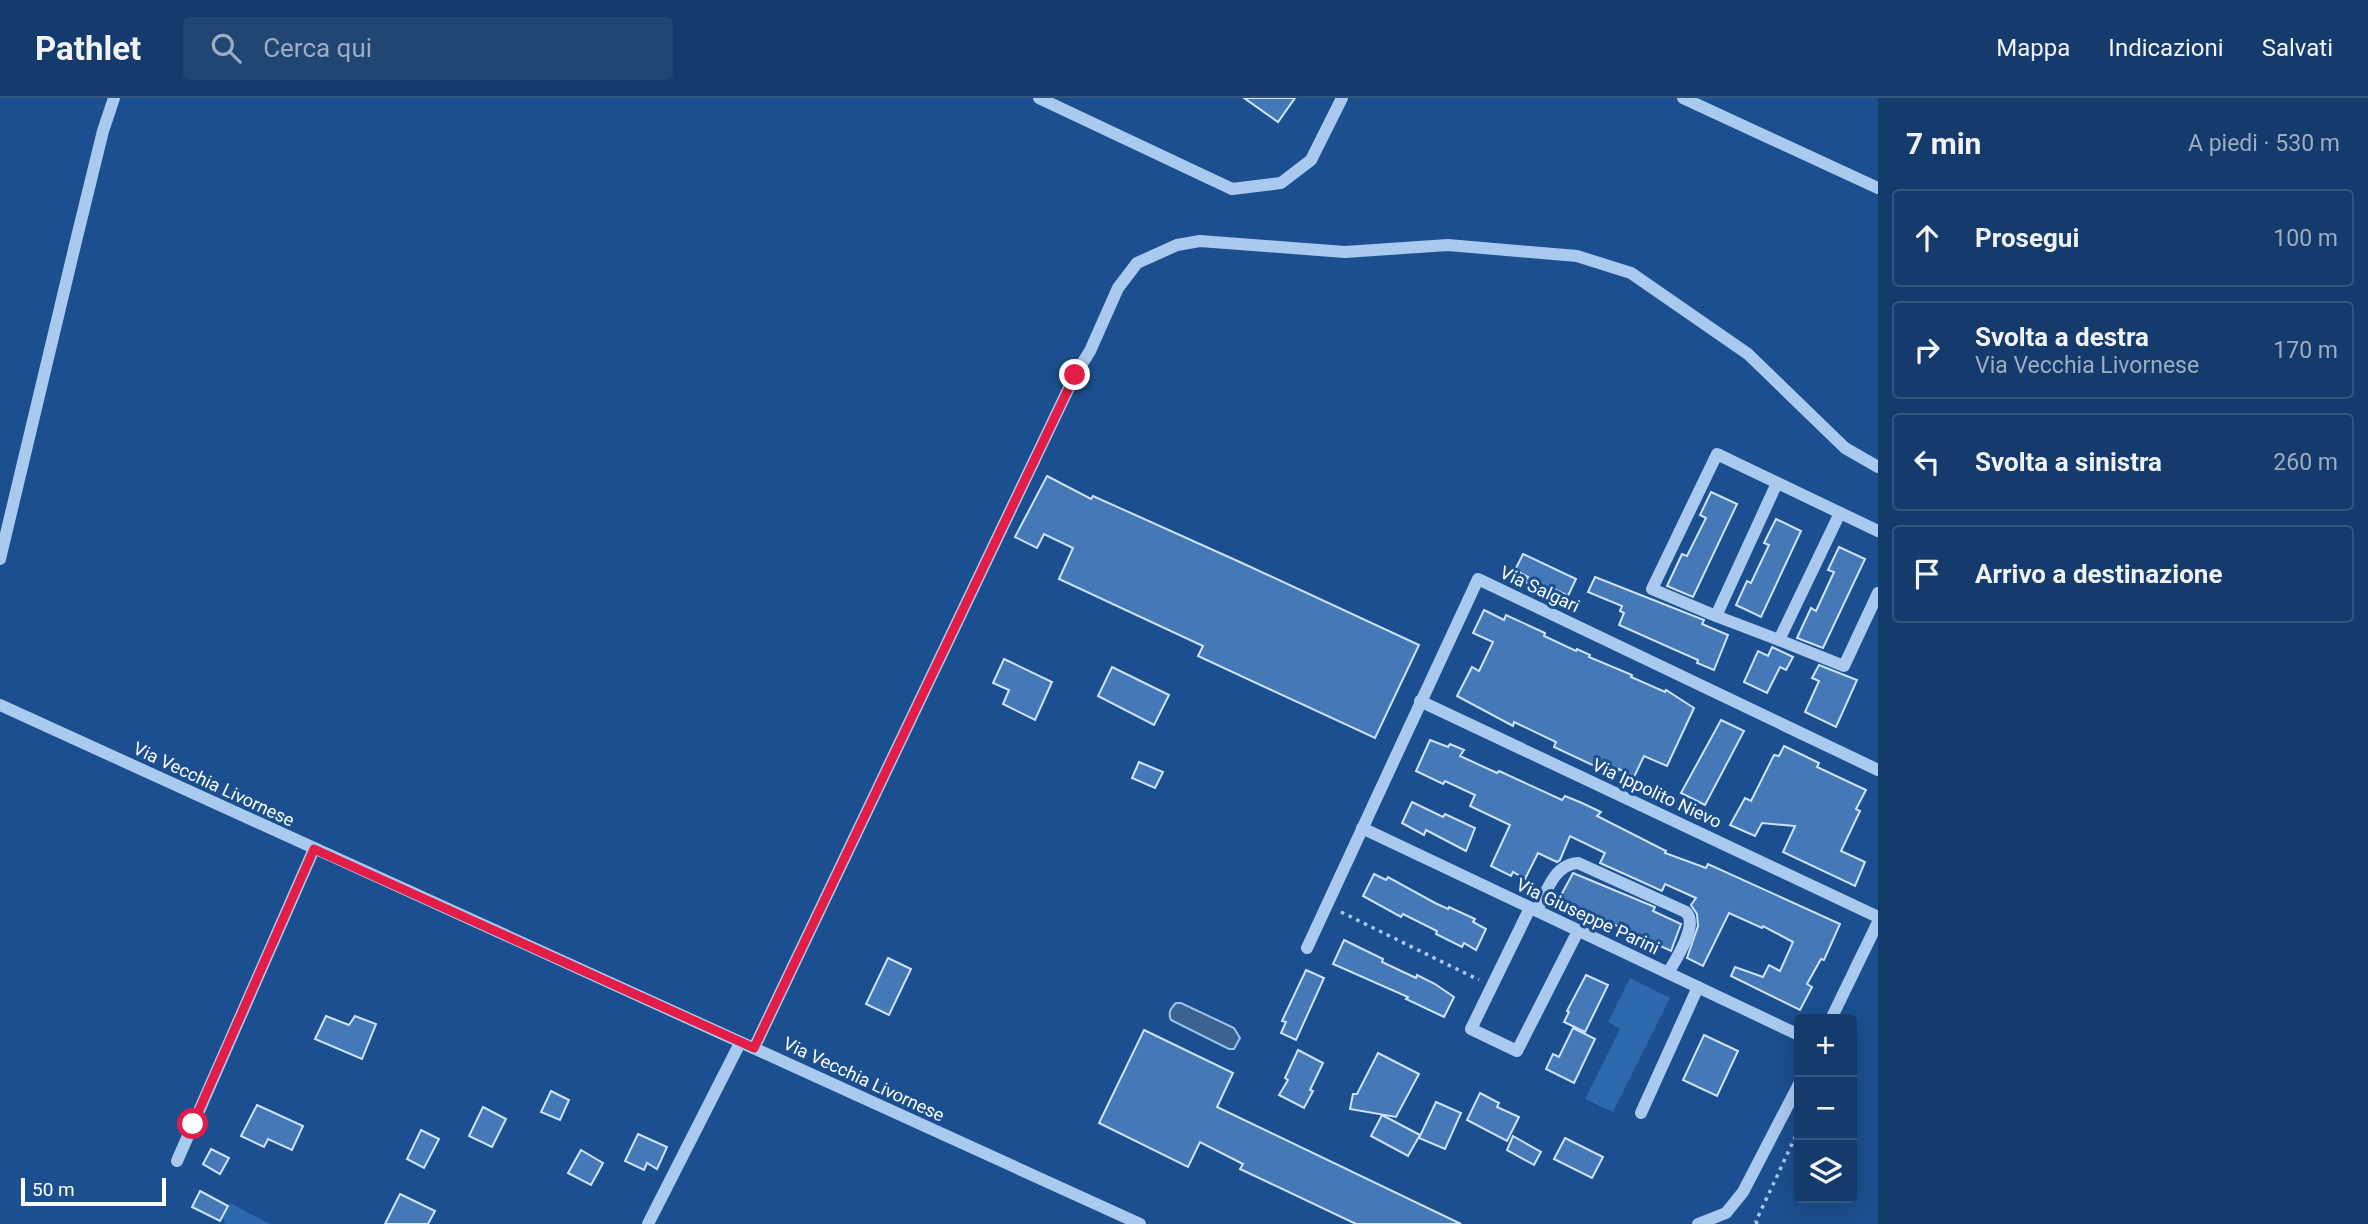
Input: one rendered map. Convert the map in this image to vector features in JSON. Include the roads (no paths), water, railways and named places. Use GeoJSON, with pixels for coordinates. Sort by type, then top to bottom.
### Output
{"type":"FeatureCollection","features":[{"type":"Feature","properties":{"kind":"street"},"geometry":{"type":"LineString","coordinates":[[0,559],[103,131],[114,98]]}},
{"type":"Feature","properties":{"kind":"street"},"geometry":{"type":"LineString","coordinates":[[1039,98],[1232,189],[1281,183],[1305,165],[1311,160],[1342,98]]}},
{"type":"Feature","properties":{"kind":"street"},"geometry":{"type":"LineString","coordinates":[[1683,98],[1878,188]]}},
{"type":"Feature","properties":{"kind":"street"},"geometry":{"type":"LineString","coordinates":[[754,1048],[1075,375],[1090,351],[1118,288],[1137,263],[1177,245],[1200,241],[1345,252],[1448,245],[1577,256],[1631,273],[1695,316],[1748,354],[1845,448],[1878,467]]}},
{"type":"Feature","properties":{"kind":"street"},"geometry":{"type":"LineString","coordinates":[[1878,531],[1717,454],[1652,589],[1844,666],[1878,593]]}},
{"type":"Feature","properties":{"kind":"street"},"geometry":{"type":"LineString","coordinates":[[1716,616],[1777,483]]}},
{"type":"Feature","properties":{"kind":"street"},"geometry":{"type":"LineString","coordinates":[[1779,640],[1840,513]]}},
{"type":"Feature","properties":{"kind":"street","name":"Via Salgari"},"geometry":{"type":"LineString","coordinates":[[1307,947],[1478,579],[1878,769]]}},
{"type":"Feature","properties":{"kind":"street","name":"Via Ippolito Nievo"},"geometry":{"type":"LineString","coordinates":[[1420,701],[1878,919]]}},
{"type":"Feature","properties":{"kind":"street","name":"Via Vecchia Livornese"},"geometry":{"type":"LineString","coordinates":[[0,705],[1140,1224]]}},
{"type":"Feature","properties":{"kind":"street","name":"Via Giuseppe Parini"},"geometry":{"type":"LineString","coordinates":[[1362,828],[1794,1033]]}},
{"type":"Feature","properties":{"kind":"street"},"geometry":{"type":"LineString","coordinates":[[177,1161],[314,849]]}},
{"type":"Feature","properties":{"kind":"street"},"geometry":{"type":"LineString","coordinates":[[1578,931],[1517,1051],[1471,1029],[1491,986],[1534,910],[1556,875],[1570,863],[1578,863],[1686,912],[1691,919],[1690,929],[1668,973]]}},
{"type":"Feature","properties":{"kind":"street"},"geometry":{"type":"LineString","coordinates":[[1833,1014],[1878,919]]}},
{"type":"Feature","properties":{"kind":"street"},"geometry":{"type":"LineString","coordinates":[[1641,1113],[1698,988]]}},
{"type":"Feature","properties":{"kind":"street"},"geometry":{"type":"LineString","coordinates":[[648,1224],[740,1043]]}},
{"type":"Feature","properties":{"kind":"street"},"geometry":{"type":"LineString","coordinates":[[1698,1224],[1723,1218],[1743,1192],[1794,1094]]}}]}
